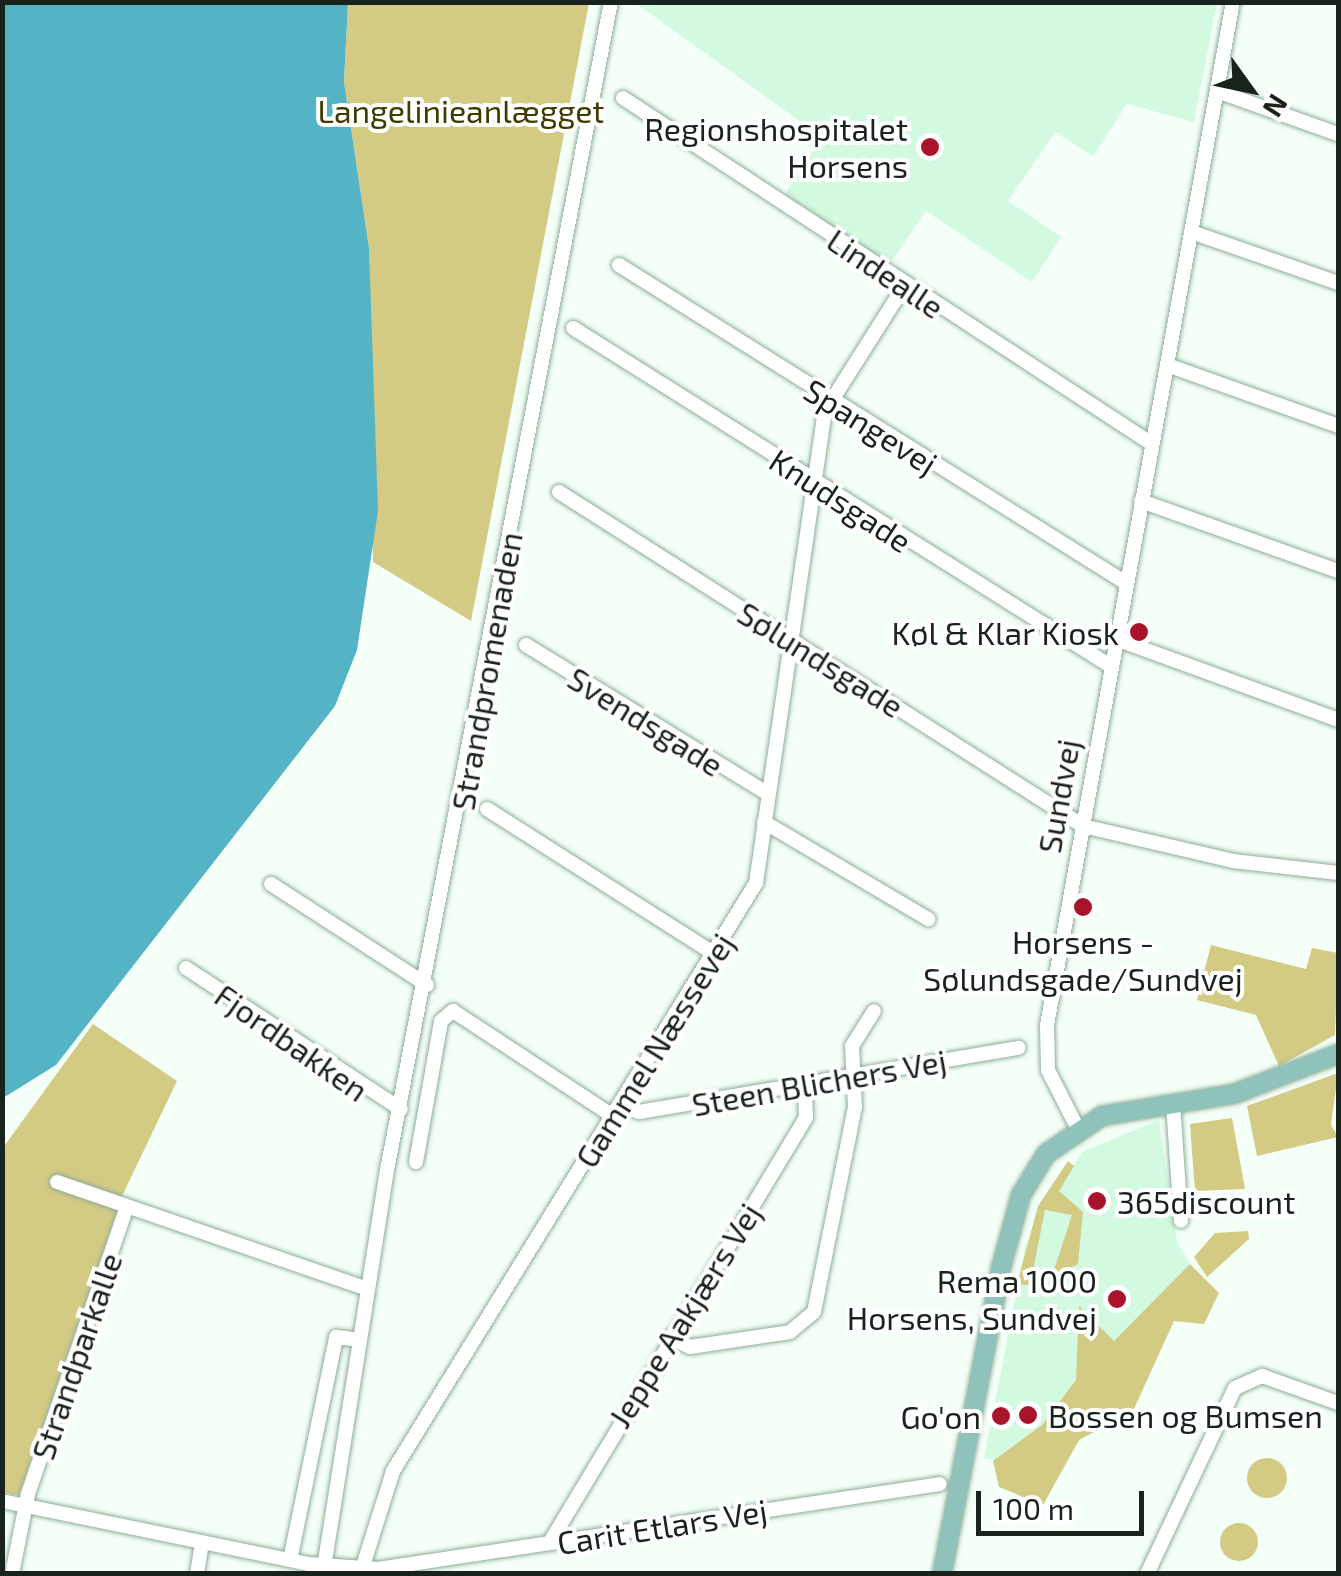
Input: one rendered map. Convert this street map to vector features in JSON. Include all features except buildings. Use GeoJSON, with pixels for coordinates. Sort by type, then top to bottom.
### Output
{"type":"FeatureCollection","features":[{"type":"Feature","properties":{"kind":"main road"},"geometry":{"type":"LineString","coordinates":[[942,1574],[1021,1196],[1077,1128],[1277,1082],[1338,1054]]}},
{"type":"Feature","properties":{"kind":"street","name":"Strandpromenaden"},"geometry":{"type":"LineString","coordinates":[[324,1570],[368,1289],[610,2]]}},
{"type":"Feature","properties":{"kind":"street","name":"Sundvej"},"geometry":{"type":"LineString","coordinates":[[1077,1128],[1052,1081],[1046,1039],[1233,2]]}},
{"type":"Feature","properties":{"kind":"street"},"geometry":{"type":"LineString","coordinates":[[1217,91],[1338,134]]}},
{"type":"Feature","properties":{"kind":"street","name":"Lindealle"},"geometry":{"type":"LineString","coordinates":[[622,98],[1152,444]]}},
{"type":"Feature","properties":{"kind":"street"},"geometry":{"type":"LineString","coordinates":[[1191,232],[1338,283]]}},
{"type":"Feature","properties":{"kind":"street","name":"Spangevej"},"geometry":{"type":"LineString","coordinates":[[618,265],[1126,583]]}},
{"type":"Feature","properties":{"kind":"street"},"geometry":{"type":"LineString","coordinates":[[830,400],[905,286]]}},
{"type":"Feature","properties":{"kind":"street","name":"Knudsgade"},"geometry":{"type":"LineString","coordinates":[[572,328],[1112,667]]}},
{"type":"Feature","properties":{"kind":"street"},"geometry":{"type":"LineString","coordinates":[[1167,365],[1338,426]]}},
{"type":"Feature","properties":{"kind":"street","name":"Gammel Næssevej"},"geometry":{"type":"LineString","coordinates":[[362,1569],[385,1485],[756,883],[830,400]]}},
{"type":"Feature","properties":{"kind":"street","name":"Sølundsgade"},"geometry":{"type":"LineString","coordinates":[[559,492],[1083,826],[1234,861],[1338,873]]}},
{"type":"Feature","properties":{"kind":"street"},"geometry":{"type":"LineString","coordinates":[[1141,501],[1338,571]]}},
{"type":"Feature","properties":{"kind":"street"},"geometry":{"type":"LineString","coordinates":[[1116,639],[1338,720]]}},
{"type":"Feature","properties":{"kind":"street","name":"Svendsgade"},"geometry":{"type":"LineString","coordinates":[[526,645],[768,794]]}},
{"type":"Feature","properties":{"kind":"street"},"geometry":{"type":"LineString","coordinates":[[487,809],[714,953]]}},
{"type":"Feature","properties":{"kind":"street"},"geometry":{"type":"LineString","coordinates":[[764,822],[928,919]]}},
{"type":"Feature","properties":{"kind":"street"},"geometry":{"type":"LineString","coordinates":[[271,884],[427,985]]}},
{"type":"Feature","properties":{"kind":"street","name":"Fjordbakken"},"geometry":{"type":"LineString","coordinates":[[186,968],[401,1110]]}},
{"type":"Feature","properties":{"kind":"street"},"geometry":{"type":"LineString","coordinates":[[416,1162],[441,1021],[453,1010],[617,1110]]}},
{"type":"Feature","properties":{"kind":"street"},"geometry":{"type":"LineString","coordinates":[[670,1337],[696,1346],[790,1332],[810,1320],[854,1114],[852,1046],[874,1012]]}},
{"type":"Feature","properties":{"kind":"street","name":"Steen Blichers Vej"},"geometry":{"type":"LineString","coordinates":[[617,1110],[639,1112],[1019,1048]]}},
{"type":"Feature","properties":{"kind":"street","name":"Jeppe Aakjærs Vej"},"geometry":{"type":"LineString","coordinates":[[550,1542],[670,1337],[806,1118],[805,1086]]}},
{"type":"Feature","properties":{"kind":"street"},"geometry":{"type":"LineString","coordinates":[[1173,1104],[1181,1221]]}},
{"type":"Feature","properties":{"kind":"street"},"geometry":{"type":"LineString","coordinates":[[57,1182],[368,1289]]}},
{"type":"Feature","properties":{"kind":"street","name":"Strandparkalle"},"geometry":{"type":"LineString","coordinates":[[12,1574],[24,1506],[127,1208]]}},
{"type":"Feature","properties":{"kind":"street"},"geometry":{"type":"LineString","coordinates":[[290,1560],[336,1337],[359,1340]]}},
{"type":"Feature","properties":{"kind":"street"},"geometry":{"type":"LineString","coordinates":[[1147,1574],[1220,1415],[1252,1378],[1338,1403]]}},
{"type":"Feature","properties":{"kind":"street","name":"Carit Etlars Vej"},"geometry":{"type":"LineString","coordinates":[[324,1570],[362,1569],[940,1484]]}},
{"type":"Feature","properties":{"kind":"street"},"geometry":{"type":"LineString","coordinates":[[2,1501],[324,1570]]}},
{"type":"Feature","properties":{"kind":"street"},"geometry":{"type":"LineString","coordinates":[[197,1574],[202,1542]]}},
{"type":"Feature","properties":{"kind":"shaded area","name":"Regionshospitalet Horsens"},"geometry":{"type":"Polygon","coordinates":[[[634,2],[1217,3],[1194,122],[1127,104],[1093,156],[1055,132],[1008,201],[1061,237],[1032,282],[926,211],[889,265],[785,194],[822,137],[634,2]]]}},
{"type":"Feature","properties":{"kind":"shaded area"},"geometry":{"type":"Polygon","coordinates":[[[1159,1120],[1177,1242],[1190,1264],[1042,1425],[996,1460],[984,1458],[1026,1244],[1082,1152],[1159,1120]]]}},
{"type":"Feature","properties":{"kind":"green space","name":"Langelinieanlægget"},"geometry":{"type":"Polygon","coordinates":[[[348,3],[589,3],[471,621],[373,562],[369,248],[344,82],[348,3]]]}},
{"type":"Feature","properties":{"kind":"green space"},"geometry":{"type":"Polygon","coordinates":[[[1211,945],[1306,969],[1312,948],[1338,953],[1335,1035],[1279,1066],[1256,1015],[1197,1000],[1211,945]]]}},
{"type":"Feature","properties":{"kind":"green space"},"geometry":{"type":"Polygon","coordinates":[[[93,1024],[177,1081],[123,1194],[19,1495],[2,1492],[2,1149],[93,1024]]]}},
{"type":"Feature","properties":{"kind":"green space"},"geometry":{"type":"Polygon","coordinates":[[[1338,1073],[1331,1125],[1338,1137],[1257,1156],[1247,1106],[1338,1073]]]}},
{"type":"Feature","properties":{"kind":"green space"},"geometry":{"type":"Polygon","coordinates":[[[1232,1118],[1245,1189],[1195,1191],[1190,1124],[1232,1118]]]}},
{"type":"Feature","properties":{"kind":"green space"},"geometry":{"type":"Polygon","coordinates":[[[1068,1161],[1074,1166],[1059,1191],[1083,1212],[1078,1264],[1060,1273],[1054,1270],[1072,1215],[1045,1210],[1031,1280],[1038,1286],[1017,1284],[1038,1206],[1068,1161]]]}},
{"type":"Feature","properties":{"kind":"green space"},"geometry":{"type":"Polygon","coordinates":[[[1248,1231],[1249,1239],[1207,1277],[1194,1257],[1215,1233],[1248,1231]]]}},
{"type":"Feature","properties":{"kind":"green space"},"geometry":{"type":"Polygon","coordinates":[[[1190,1264],[1219,1293],[1204,1324],[1174,1321],[1133,1411],[1079,1440],[1043,1505],[999,1487],[993,1461],[1042,1425],[1076,1380],[1079,1306],[1114,1341],[1190,1264]]]}},
{"type":"Feature","properties":{"kind":"green space"},"geometry":{"type":"Polygon","coordinates":[[[1267,1458],[1281,1464],[1287,1478],[1281,1492],[1267,1498],[1253,1492],[1247,1478],[1253,1464],[1267,1458]]]}},
{"type":"Feature","properties":{"kind":"green space"},"geometry":{"type":"Polygon","coordinates":[[[1239,1523],[1253,1528],[1258,1542],[1253,1556],[1239,1561],[1225,1556],[1220,1542],[1225,1528],[1239,1523]]]}},
{"type":"Feature","properties":{"kind":"water"},"geometry":{"type":"Polygon","coordinates":[[[3,2],[348,3],[344,82],[369,248],[378,511],[357,650],[335,706],[56,1065],[3,1098],[3,2]]]}},
{"type":"Feature","properties":{"kind":"place","name":"Regionshospitalet Horsens"},"geometry":{"type":"Point","coordinates":[930,147]}},
{"type":"Feature","properties":{"kind":"place","name":"Køl & Klar Kiosk"},"geometry":{"type":"Point","coordinates":[1139,632]}},
{"type":"Feature","properties":{"kind":"place","name":"Horsens - Sølundsgade/Sundvej"},"geometry":{"type":"Point","coordinates":[1083,907]}},
{"type":"Feature","properties":{"kind":"place","name":"365discount"},"geometry":{"type":"Point","coordinates":[1097,1201]}},
{"type":"Feature","properties":{"kind":"place","name":"Rema 1000 Horsens, Sundvej"},"geometry":{"type":"Point","coordinates":[1117,1299]}},
{"type":"Feature","properties":{"kind":"place","name":"Bossen og Bumsen"},"geometry":{"type":"Point","coordinates":[1028,1415]}},
{"type":"Feature","properties":{"kind":"place","name":"Go'on"},"geometry":{"type":"Point","coordinates":[1001,1416]}}]}
